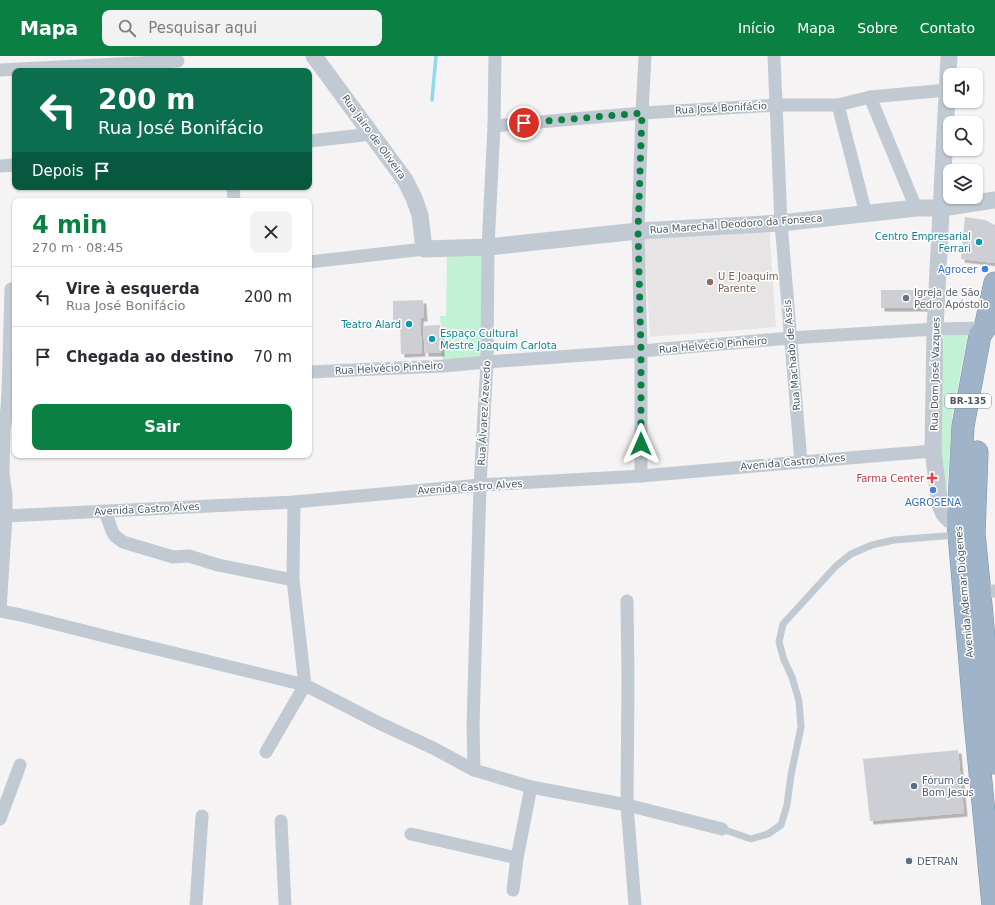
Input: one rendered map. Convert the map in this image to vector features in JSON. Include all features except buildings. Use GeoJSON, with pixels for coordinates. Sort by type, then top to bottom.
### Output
{"type":"FeatureCollection","features":[{"type":"Feature","properties":{"kind":"highway","name":"Avenida Ademar Diógenes"},"geometry":{"type":"LineString","coordinates":[[993,905],[987,720],[980,594],[966,528],[987,375],[995,283]]}},
{"type":"Feature","properties":{"kind":"highway","name":"Avenida Ademar Diógenes"},"geometry":{"type":"LineString","coordinates":[[987,720],[995,763]]}},
{"type":"Feature","properties":{"kind":"street","name":"Rua Jairo de Oliveira"},"geometry":{"type":"LineString","coordinates":[[314,56],[405,180],[420,215],[424,249]]}},
{"type":"Feature","properties":{"kind":"street","name":"Rua Álvarez Azevedo"},"geometry":{"type":"LineString","coordinates":[[474,770],[473,726],[480,485],[488,362],[488,248],[494,126],[495,56]]}},
{"type":"Feature","properties":{"kind":"street"},"geometry":{"type":"LineString","coordinates":[[641,476],[641,351],[638,231],[645,56]]}},
{"type":"Feature","properties":{"kind":"street","name":"Rua Machado de Assis"},"geometry":{"type":"LineString","coordinates":[[774,56],[781,223],[801,462]]}},
{"type":"Feature","properties":{"kind":"street","name":"Rua Dom José Vazques"},"geometry":{"type":"LineString","coordinates":[[948,68],[949,56]]}},
{"type":"Feature","properties":{"kind":"street"},"geometry":{"type":"LineString","coordinates":[[44,68],[178,62]]}},
{"type":"Feature","properties":{"kind":"street"},"geometry":{"type":"LineString","coordinates":[[0,70],[12,69]]}},
{"type":"Feature","properties":{"kind":"street","name":"Rua José Bonifácio"},"geometry":{"type":"LineString","coordinates":[[494,126],[642,113],[777,105],[838,106],[870,97],[943,90]]}},
{"type":"Feature","properties":{"kind":"street"},"geometry":{"type":"LineString","coordinates":[[870,97],[916,208]]}},
{"type":"Feature","properties":{"kind":"street"},"geometry":{"type":"LineString","coordinates":[[838,106],[866,214]]}},
{"type":"Feature","properties":{"kind":"street","name":"Rua Dom José Vazques"},"geometry":{"type":"LineString","coordinates":[[946,108],[935,329],[934,451],[940,505],[944,514],[950,521],[966,528]]}},
{"type":"Feature","properties":{"kind":"street"},"geometry":{"type":"LineString","coordinates":[[312,141],[372,134]]}},
{"type":"Feature","properties":{"kind":"street"},"geometry":{"type":"LineString","coordinates":[[0,166],[12,165]]}},
{"type":"Feature","properties":{"kind":"street","name":"Rua Marechal Deodoro da Fonseca"},"geometry":{"type":"LineString","coordinates":[[312,262],[424,249],[488,248],[638,231],[781,223],[916,208],[942,208],[995,200]]}},
{"type":"Feature","properties":{"kind":"street"},"geometry":{"type":"LineString","coordinates":[[9,289],[11,392],[4,430],[2,474],[6,495],[6,516],[0,610],[304,685],[474,770],[531,787],[627,805],[722,828]]}},
{"type":"Feature","properties":{"kind":"street","name":"Rua Helvécio Pinheiro"},"geometry":{"type":"LineString","coordinates":[[312,372],[443,366],[790,338],[935,329],[992,329]]}},
{"type":"Feature","properties":{"kind":"street","name":"Avenida Castro Alves"},"geometry":{"type":"LineString","coordinates":[[6,516],[294,502],[480,485],[641,476],[934,451]]}},
{"type":"Feature","properties":{"kind":"street"},"geometry":{"type":"LineString","coordinates":[[266,752],[304,685],[293,580],[294,502]]}},
{"type":"Feature","properties":{"kind":"street"},"geometry":{"type":"LineString","coordinates":[[105,511],[112,531],[115,536],[123,542],[173,557],[189,556],[218,565],[293,580]]}},
{"type":"Feature","properties":{"kind":"street"},"geometry":{"type":"LineString","coordinates":[[627,601],[627,805],[634,905]]}},
{"type":"Feature","properties":{"kind":"street"},"geometry":{"type":"LineString","coordinates":[[0,819],[20,765]]}},
{"type":"Feature","properties":{"kind":"street"},"geometry":{"type":"LineString","coordinates":[[513,890],[517,858],[531,787]]}},
{"type":"Feature","properties":{"kind":"street"},"geometry":{"type":"LineString","coordinates":[[196,905],[202,816]]}},
{"type":"Feature","properties":{"kind":"street"},"geometry":{"type":"LineString","coordinates":[[281,821],[285,905]]}},
{"type":"Feature","properties":{"kind":"street"},"geometry":{"type":"LineString","coordinates":[[411,834],[517,858]]}},
{"type":"Feature","properties":{"kind":"lane"},"geometry":{"type":"LineString","coordinates":[[722,828],[751,839],[768,834],[781,825],[787,805],[791,775],[801,727],[799,701],[779,642],[783,624],[831,572],[851,554],[872,545],[894,540],[966,528]]}},
{"type":"Feature","properties":{"kind":"shaded area","name":"U E Joaquim Parente"},"geometry":{"type":"Polygon","coordinates":[[[769,226],[776,327],[650,337],[644,238],[769,226]]]}},
{"type":"Feature","properties":{"kind":"green space"},"geometry":{"type":"Polygon","coordinates":[[[488,247],[487,362],[443,366],[440,316],[446,316],[447,249],[488,247]]]}},
{"type":"Feature","properties":{"kind":"green space"},"geometry":{"type":"Polygon","coordinates":[[[968,334],[952,416],[947,489],[943,474],[939,442],[944,335],[968,334]]]}},
{"type":"Feature","properties":{"kind":"waterway"},"geometry":{"type":"LineString","coordinates":[[432,100],[436,56]]}},
{"type":"Feature","properties":{"kind":"place","name":"Centro Empresarial Ferrari"},"geometry":{"type":"Point","coordinates":[979,242]}},
{"type":"Feature","properties":{"kind":"place","name":"Agrocer"},"geometry":{"type":"Point","coordinates":[985,269]}},
{"type":"Feature","properties":{"kind":"place","name":"U E Joaquim Parente"},"geometry":{"type":"Point","coordinates":[710,282]}},
{"type":"Feature","properties":{"kind":"place","name":"Igreja de São Pedro Apóstolo"},"geometry":{"type":"Point","coordinates":[906,298]}},
{"type":"Feature","properties":{"kind":"place","name":"Teatro Alard"},"geometry":{"type":"Point","coordinates":[409,324]}},
{"type":"Feature","properties":{"kind":"place","name":"Espaço Cultural Mestre Joaquim Carlota"},"geometry":{"type":"Point","coordinates":[432,339]}},
{"type":"Feature","properties":{"kind":"place","name":"Farma Center"},"geometry":{"type":"Point","coordinates":[932,478]}},
{"type":"Feature","properties":{"kind":"place","name":"AGROSENA"},"geometry":{"type":"Point","coordinates":[933,490]}},
{"type":"Feature","properties":{"kind":"place","name":"Fórum de Bom Jesus"},"geometry":{"type":"Point","coordinates":[914,786]}},
{"type":"Feature","properties":{"kind":"place","name":"DETRAN"},"geometry":{"type":"Point","coordinates":[909,861]}},
{"type":"Feature","properties":{"kind":"route"},"geometry":{"type":"LineString","coordinates":[[524,123],[642,113],[638,231],[641,351],[641,444]]}}]}
